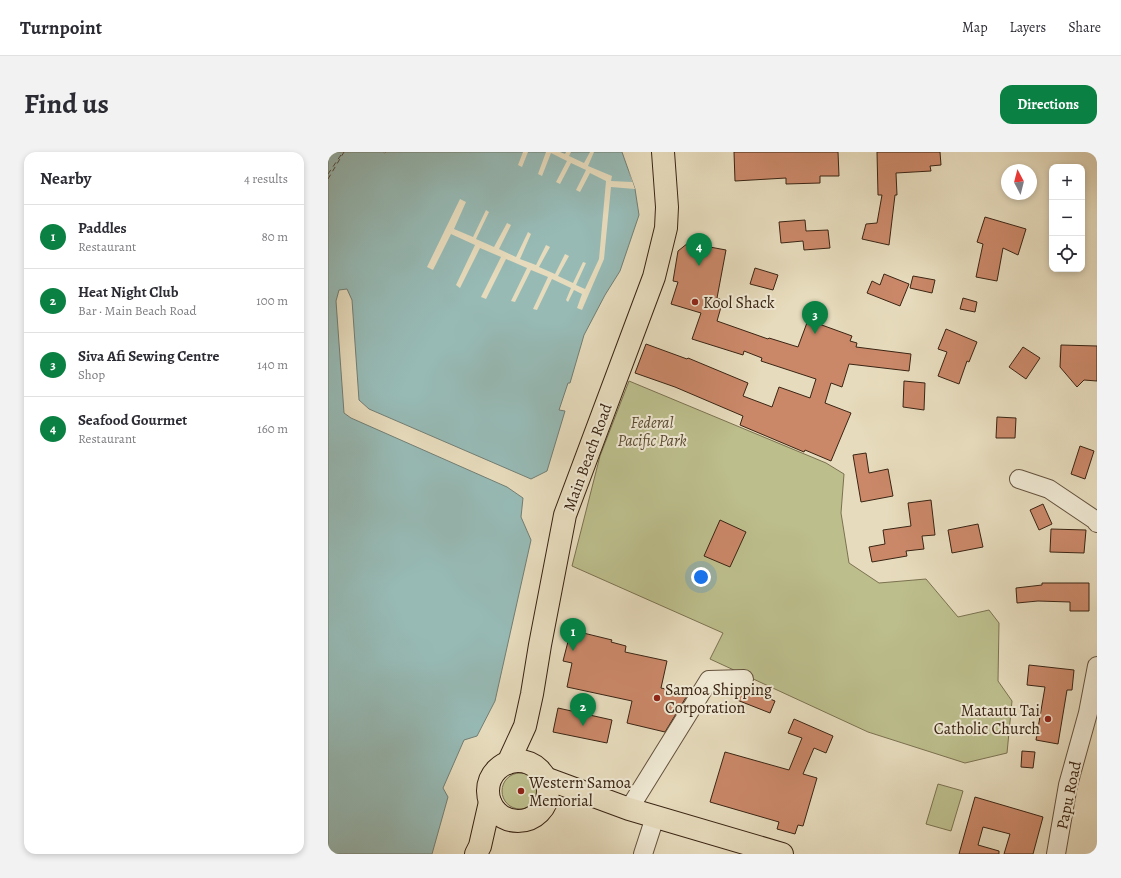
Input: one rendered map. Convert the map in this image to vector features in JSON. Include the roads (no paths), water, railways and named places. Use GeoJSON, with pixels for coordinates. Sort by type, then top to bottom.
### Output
{"type":"FeatureCollection","features":[{"type":"Feature","properties":{"kind":"main road","name":"Main Beach Road"},"geometry":{"type":"LineString","coordinates":[[508,763],[525,726],[565,515],[654,277],[666,228],[667,207],[663,152]]}},
{"type":"Feature","properties":{"kind":"main road"},"geometry":{"type":"LineString","coordinates":[[490,802],[500,814],[508,819],[518,821],[528,819],[537,814],[544,807],[548,798],[548,788],[524,738],[525,726]]}},
{"type":"Feature","properties":{"kind":"main road"},"geometry":{"type":"LineString","coordinates":[[478,850],[490,802],[488,790],[490,780],[500,767],[508,763],[520,762],[629,809]]}},
{"type":"Feature","properties":{"kind":"main road"},"geometry":{"type":"LineString","coordinates":[[546,802],[562,798],[580,798],[629,809],[782,854]]}},
{"type":"Feature","properties":{"kind":"main road"},"geometry":{"type":"LineString","coordinates":[[478,850],[508,819]]}},
{"type":"Feature","properties":{"kind":"street"},"geometry":{"type":"LineString","coordinates":[[1019,479],[1050,489],[1095,520],[1097,523]]}},
{"type":"Feature","properties":{"kind":"street","name":"Papu Road"},"geometry":{"type":"LineString","coordinates":[[1056,854],[1068,786],[1092,714],[1097,666]]}},
{"type":"Feature","properties":{"kind":"street"},"geometry":{"type":"LineString","coordinates":[[629,809],[709,680],[744,679]]}},
{"type":"Feature","properties":{"kind":"street"},"geometry":{"type":"LineString","coordinates":[[643,854],[655,817]]}},
{"type":"Feature","properties":{"kind":"water"},"geometry":{"type":"Polygon","coordinates":[[[328,152],[622,152],[635,189],[639,215],[620,271],[605,295],[584,335],[570,383],[568,383],[559,410],[565,411],[547,471],[531,479],[369,409],[359,400],[352,300],[347,289],[339,290],[336,301],[344,413],[351,418],[507,487],[523,498],[521,517],[531,540],[495,701],[477,736],[464,740],[443,788],[448,797],[432,854],[328,854],[328,152]]]}},
{"type":"Feature","properties":{"kind":"place","name":"Seafood Gourmet"},"geometry":{"type":"Point","coordinates":[699,266]}},
{"type":"Feature","properties":{"kind":"place","name":"Kool Shack"},"geometry":{"type":"Point","coordinates":[695,302]}},
{"type":"Feature","properties":{"kind":"place","name":"Siva Afi Sewing Centre"},"geometry":{"type":"Point","coordinates":[815,334]}},
{"type":"Feature","properties":{"kind":"place","name":"Paddles"},"geometry":{"type":"Point","coordinates":[573,651]}},
{"type":"Feature","properties":{"kind":"place","name":"Samoa Shipping Corporation"},"geometry":{"type":"Point","coordinates":[657,698]}},
{"type":"Feature","properties":{"kind":"place","name":"Matautu Tai Catholic Church"},"geometry":{"type":"Point","coordinates":[1048,719]}},
{"type":"Feature","properties":{"kind":"place","name":"Heat Night Club"},"geometry":{"type":"Point","coordinates":[583,726]}},
{"type":"Feature","properties":{"kind":"place","name":"Western Samoa Memorial"},"geometry":{"type":"Point","coordinates":[521,791]}},
{"type":"Feature","properties":{"kind":"park label","name":"Federal Pacific Park"},"geometry":{"type":"Point","coordinates":[652,431]}}]}
